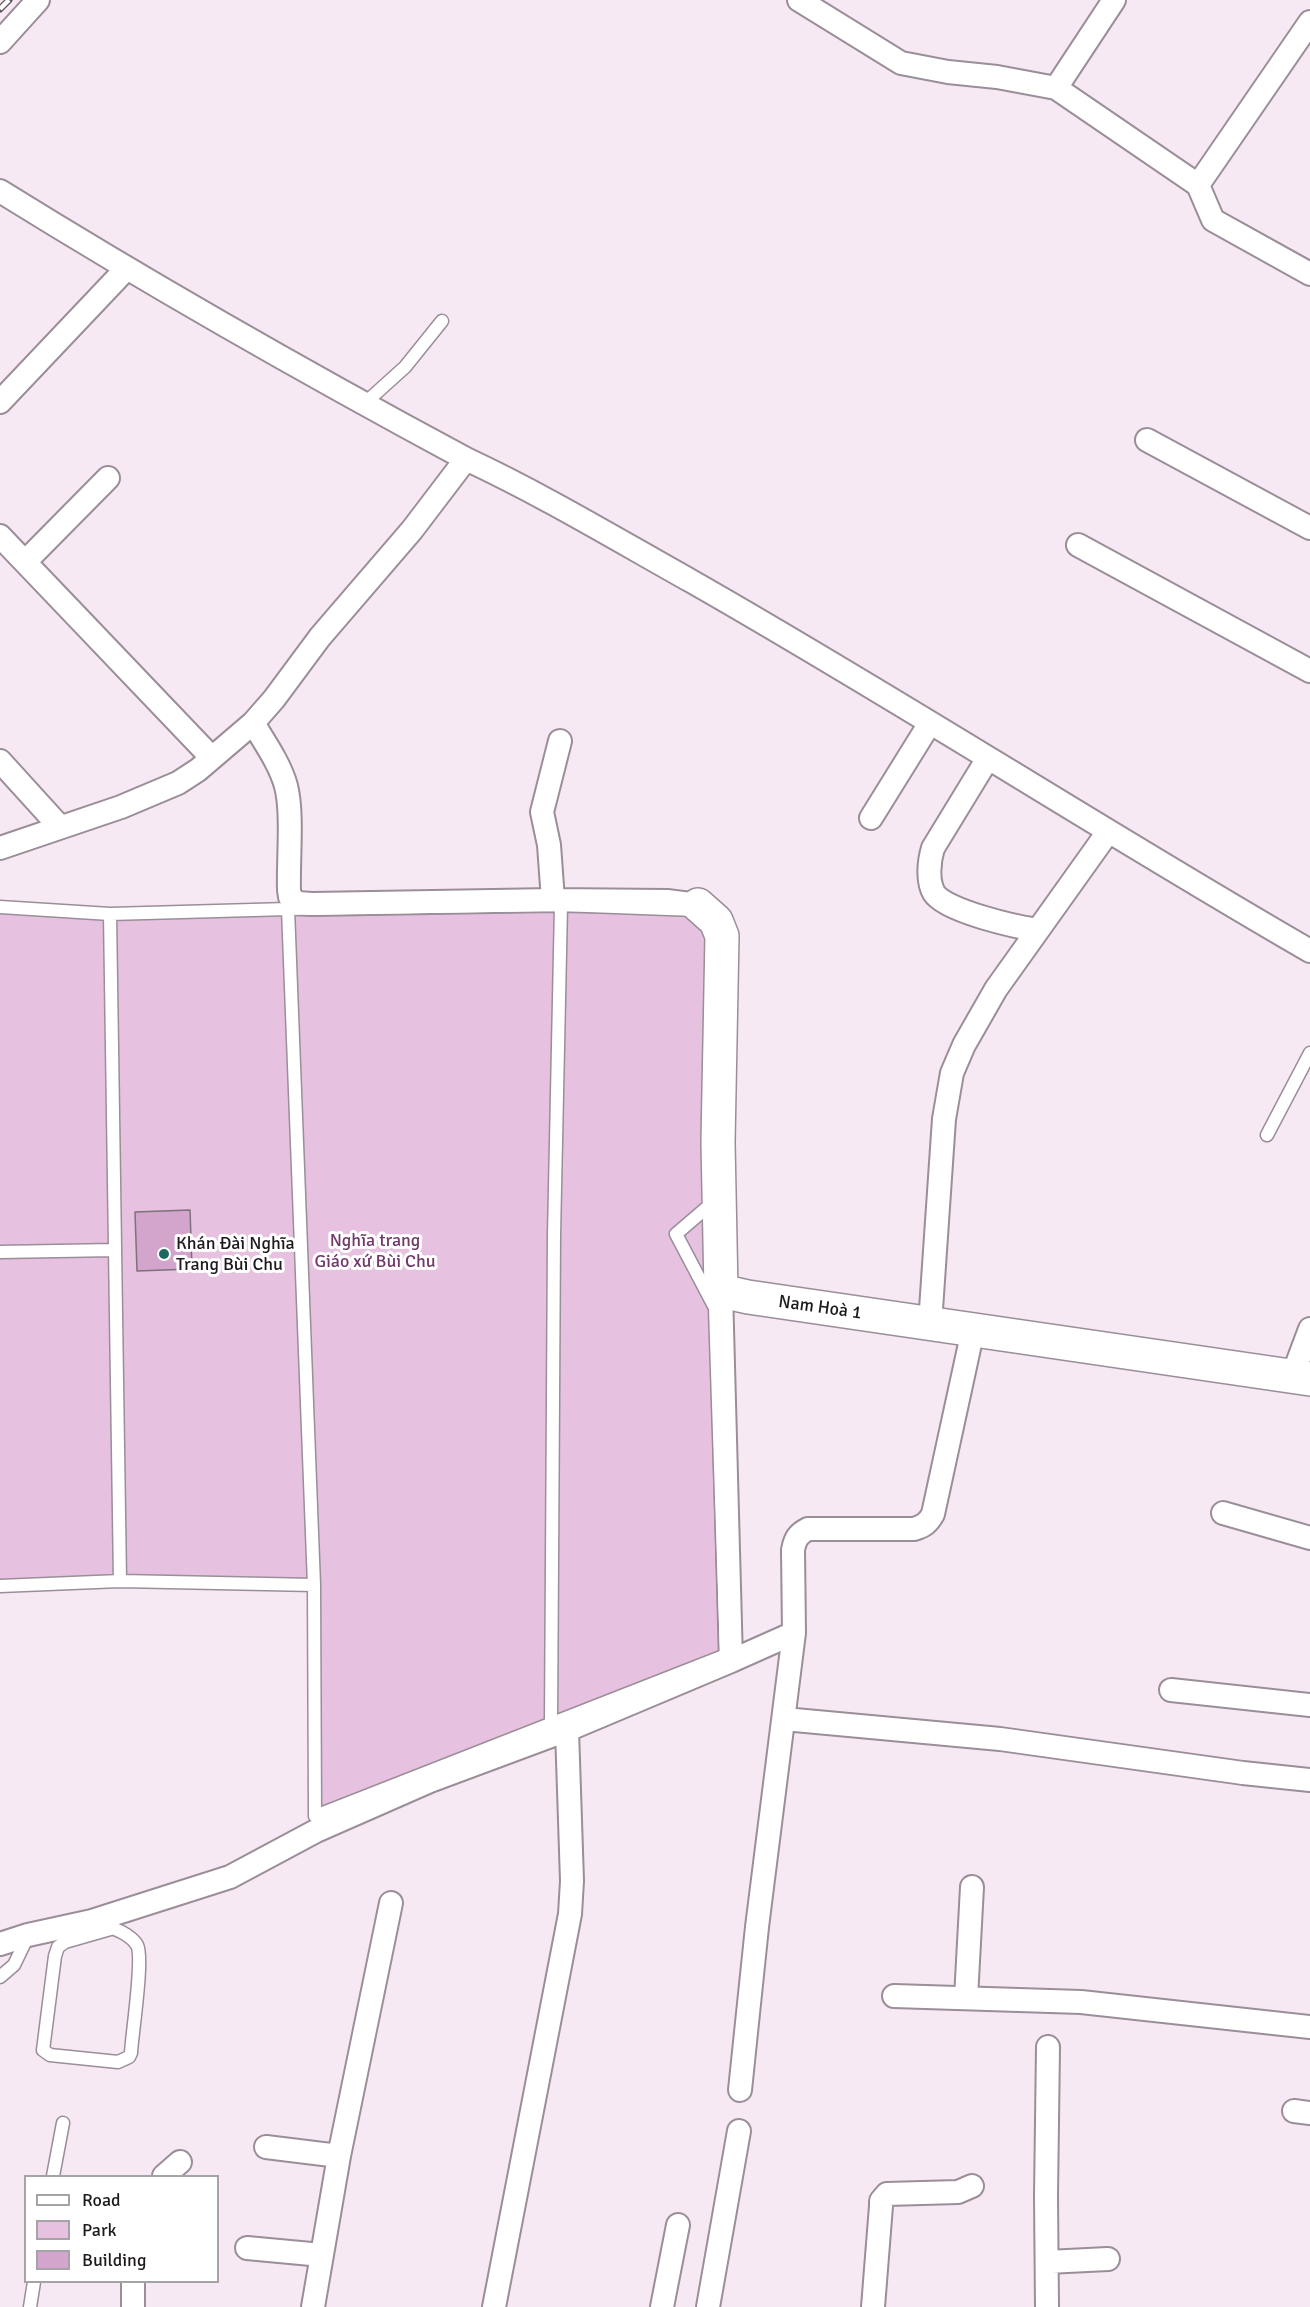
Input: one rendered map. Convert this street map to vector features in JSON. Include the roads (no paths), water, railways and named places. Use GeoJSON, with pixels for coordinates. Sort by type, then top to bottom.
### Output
{"type":"FeatureCollection","features":[{"type":"Feature","properties":{"kind":"street"},"geometry":{"type":"LineString","coordinates":[[0,42],[38,0]]}},
{"type":"Feature","properties":{"kind":"street"},"geometry":{"type":"LineString","coordinates":[[799,0],[901,63],[1056,88],[1198,185],[1213,220],[1310,274]]}},
{"type":"Feature","properties":{"kind":"street"},"geometry":{"type":"LineString","coordinates":[[1056,88],[1114,0]]}},
{"type":"Feature","properties":{"kind":"street"},"geometry":{"type":"LineString","coordinates":[[1198,185],[1310,22]]}},
{"type":"Feature","properties":{"kind":"street"},"geometry":{"type":"LineString","coordinates":[[0,191],[126,269],[364,404],[466,459],[530,490],[783,633],[1108,832],[1310,951]]}},
{"type":"Feature","properties":{"kind":"street"},"geometry":{"type":"LineString","coordinates":[[0,402],[126,269]]}},
{"type":"Feature","properties":{"kind":"street"},"geometry":{"type":"LineString","coordinates":[[1147,440],[1310,528]]}},
{"type":"Feature","properties":{"kind":"street"},"geometry":{"type":"LineString","coordinates":[[0,848],[121,807],[178,783],[212,758],[253,723],[320,637],[412,530],[466,459]]}},
{"type":"Feature","properties":{"kind":"street"},"geometry":{"type":"LineString","coordinates":[[25,562],[108,478]]}},
{"type":"Feature","properties":{"kind":"street"},"geometry":{"type":"LineString","coordinates":[[0,536],[212,758]]}},
{"type":"Feature","properties":{"kind":"street"},"geometry":{"type":"LineString","coordinates":[[1078,545],[1310,671]]}},
{"type":"Feature","properties":{"kind":"street"},"geometry":{"type":"LineString","coordinates":[[253,723],[286,784],[289,890],[293,901],[312,904],[667,901],[698,905],[716,921],[722,936],[718,1142],[731,1661]]}},
{"type":"Feature","properties":{"kind":"street"},"geometry":{"type":"LineString","coordinates":[[871,818],[930,723]]}},
{"type":"Feature","properties":{"kind":"street"},"geometry":{"type":"LineString","coordinates":[[557,903],[542,812],[560,741]]}},
{"type":"Feature","properties":{"kind":"street"},"geometry":{"type":"LineString","coordinates":[[988,758],[933,848],[930,860],[932,888],[936,896],[957,908],[1014,926],[1038,930]]}},
{"type":"Feature","properties":{"kind":"street"},"geometry":{"type":"LineString","coordinates":[[0,761],[60,827]]}},
{"type":"Feature","properties":{"kind":"street"},"geometry":{"type":"LineString","coordinates":[[930,1324],[944,1119],[952,1073],[964,1045],[996,989],[1108,832]]}},
{"type":"Feature","properties":{"kind":"street","name":"Nam Hoà 1"},"geometry":{"type":"LineString","coordinates":[[721,1291],[1301,1378]]}},
{"type":"Feature","properties":{"kind":"street"},"geometry":{"type":"LineString","coordinates":[[1301,1378],[1310,1329]]}},
{"type":"Feature","properties":{"kind":"street"},"geometry":{"type":"LineString","coordinates":[[740,2091],[757,1927],[794,1633],[793,1550],[795,1540],[800,1533],[808,1530],[914,1529],[924,1526],[933,1514],[973,1330]]}},
{"type":"Feature","properties":{"kind":"street"},"geometry":{"type":"LineString","coordinates":[[1223,1513],[1310,1538]]}},
{"type":"Feature","properties":{"kind":"street"},"geometry":{"type":"LineString","coordinates":[[0,1944],[28,1935],[92,1921],[230,1877],[316,1831],[378,1803],[559,1727],[731,1661],[794,1633]]}},
{"type":"Feature","properties":{"kind":"street"},"geometry":{"type":"LineString","coordinates":[[1172,1690],[1310,1705]]}},
{"type":"Feature","properties":{"kind":"street"},"geometry":{"type":"LineString","coordinates":[[784,1719],[1000,1739],[1243,1773],[1310,1780]]}},
{"type":"Feature","properties":{"kind":"street"},"geometry":{"type":"LineString","coordinates":[[494,2307],[570,1914],[572,1881],[559,1727]]}},
{"type":"Feature","properties":{"kind":"street"},"geometry":{"type":"LineString","coordinates":[[966,1998],[972,1887]]}},
{"type":"Feature","properties":{"kind":"street"},"geometry":{"type":"LineString","coordinates":[[314,2307],[339,2156],[391,1904]]}},
{"type":"Feature","properties":{"kind":"street"},"geometry":{"type":"LineString","coordinates":[[894,1996],[1081,2002],[1310,2027]]}},
{"type":"Feature","properties":{"kind":"street"},"geometry":{"type":"LineString","coordinates":[[1047,2307],[1048,2047]]}},
{"type":"Feature","properties":{"kind":"street"},"geometry":{"type":"LineString","coordinates":[[708,2307],[739,2131]]}},
{"type":"Feature","properties":{"kind":"street"},"geometry":{"type":"LineString","coordinates":[[266,2147],[339,2156]]}},
{"type":"Feature","properties":{"kind":"street"},"geometry":{"type":"LineString","coordinates":[[873,2307],[881,2206],[884,2197],[888,2194],[957,2192],[972,2186]]}},
{"type":"Feature","properties":{"kind":"street"},"geometry":{"type":"LineString","coordinates":[[662,2307],[678,2225]]}},
{"type":"Feature","properties":{"kind":"street"},"geometry":{"type":"LineString","coordinates":[[247,2248],[322,2255]]}},
{"type":"Feature","properties":{"kind":"street"},"geometry":{"type":"LineString","coordinates":[[1047,2262],[1108,2259]]}},
{"type":"Feature","properties":{"kind":"street"},"geometry":{"type":"LineString","coordinates":[[133,2283],[133,2307]]}},
{"type":"Feature","properties":{"kind":"lane"},"geometry":{"type":"LineString","coordinates":[[364,404],[405,367],[442,321]]}},
{"type":"Feature","properties":{"kind":"lane"},"geometry":{"type":"LineString","coordinates":[[557,903],[554,1235],[559,1727]]}},
{"type":"Feature","properties":{"kind":"lane"},"geometry":{"type":"LineString","coordinates":[[0,907],[110,915],[288,909],[557,903],[695,910],[706,917],[718,937],[711,1204],[676,1234],[715,1308],[726,1655],[559,1727],[315,1816],[314,1585],[288,909]]}},
{"type":"Feature","properties":{"kind":"lane"},"geometry":{"type":"LineString","coordinates":[[110,915],[120,1581]]}},
{"type":"Feature","properties":{"kind":"lane"},"geometry":{"type":"LineString","coordinates":[[1266,1135],[1310,1053]]}},
{"type":"Feature","properties":{"kind":"lane"},"geometry":{"type":"LineString","coordinates":[[0,1252],[115,1250]]}},
{"type":"Feature","properties":{"kind":"lane"},"geometry":{"type":"LineString","coordinates":[[0,1586],[120,1581],[314,1585]]}},
{"type":"Feature","properties":{"kind":"lane"},"geometry":{"type":"LineString","coordinates":[[92,1921],[114,1928],[131,1938],[140,1953],[129,2057],[118,2062],[50,2055],[43,2050],[58,1947],[66,1942],[114,1928]]}},
{"type":"Feature","properties":{"kind":"lane"},"geometry":{"type":"LineString","coordinates":[[0,1977],[14,1965],[28,1935]]}},
{"type":"Feature","properties":{"kind":"lane"},"geometry":{"type":"LineString","coordinates":[[53,2175],[63,2123]]}},
{"type":"Feature","properties":{"kind":"lane"},"geometry":{"type":"LineString","coordinates":[[30,2307],[34,2283]]}},
{"type":"Feature","properties":{"kind":"railway"},"geometry":{"type":"LineString","coordinates":[[0,9],[9,0]]}},
{"type":"Feature","properties":{"kind":"place","name":"Khán Đài Nghĩa Trang Bùi Chu"},"geometry":{"type":"Point","coordinates":[164,1254]}},
{"type":"Feature","properties":{"kind":"park label","name":"Nghĩa trang Giáo xứ Bùi Chu"},"geometry":{"type":"Point","coordinates":[375,1251]}}]}
